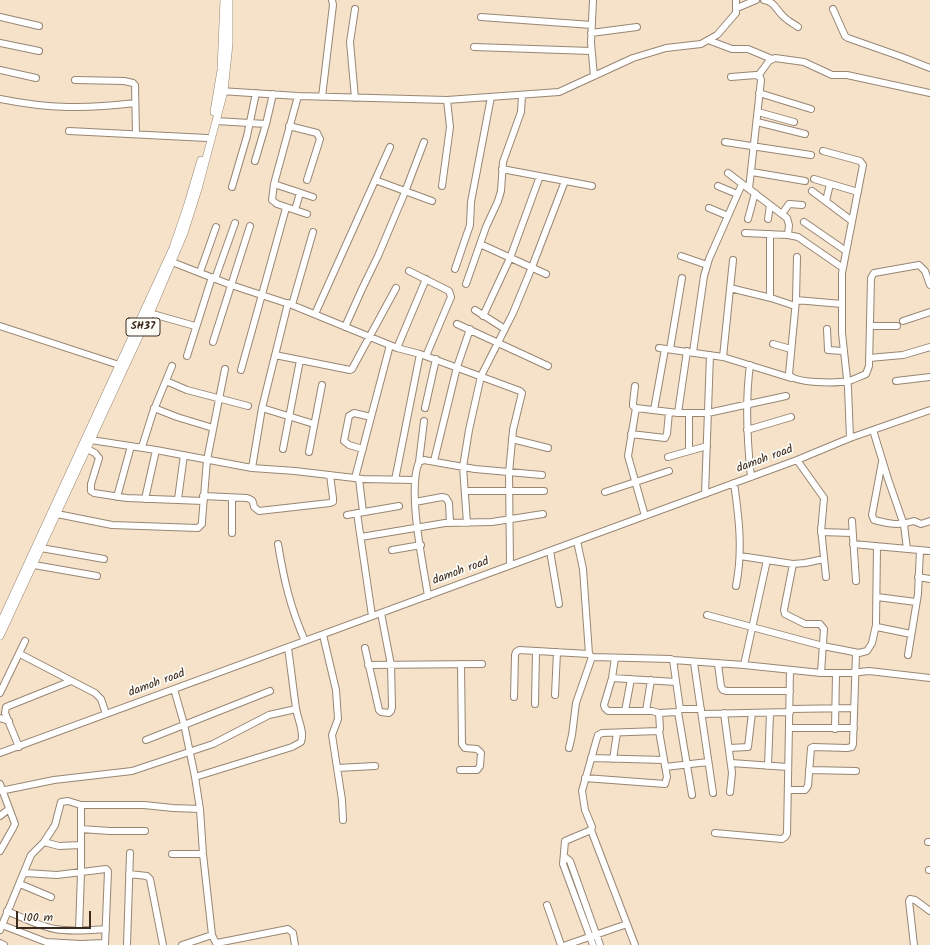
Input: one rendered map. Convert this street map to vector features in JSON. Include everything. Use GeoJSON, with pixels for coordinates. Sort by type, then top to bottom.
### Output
{"type":"FeatureCollection","features":[{"type":"Feature","properties":{"kind":"main road","name":"SH37"},"geometry":{"type":"LineString","coordinates":[[0,624],[177,236],[221,91],[224,0]]}},
{"type":"Feature","properties":{"kind":"main road","name":"SH37"},"geometry":{"type":"LineString","coordinates":[[0,636],[150,313],[172,262],[191,210],[216,121],[229,44],[229,0]]}},
{"type":"Feature","properties":{"kind":"street"},"geometry":{"type":"LineString","coordinates":[[322,97],[333,5],[332,0]]}},
{"type":"Feature","properties":{"kind":"street"},"geometry":{"type":"LineString","coordinates":[[593,0],[591,51],[594,76]]}},
{"type":"Feature","properties":{"kind":"street"},"geometry":{"type":"LineString","coordinates":[[221,91],[322,97],[447,100],[559,92],[633,58],[666,48],[701,44],[717,35],[733,18],[737,8],[736,0]]}},
{"type":"Feature","properties":{"kind":"street"},"geometry":{"type":"LineString","coordinates":[[737,8],[756,0]]}},
{"type":"Feature","properties":{"kind":"street"},"geometry":{"type":"LineString","coordinates":[[768,0],[774,4],[786,18],[798,27]]}},
{"type":"Feature","properties":{"kind":"street"},"geometry":{"type":"LineString","coordinates":[[355,9],[350,42],[355,98]]}},
{"type":"Feature","properties":{"kind":"street"},"geometry":{"type":"LineString","coordinates":[[833,9],[848,38],[930,68]]}},
{"type":"Feature","properties":{"kind":"street"},"geometry":{"type":"LineString","coordinates":[[0,17],[39,26]]}},
{"type":"Feature","properties":{"kind":"street"},"geometry":{"type":"LineString","coordinates":[[481,17],[592,25]]}},
{"type":"Feature","properties":{"kind":"street"},"geometry":{"type":"LineString","coordinates":[[591,33],[637,27]]}},
{"type":"Feature","properties":{"kind":"street"},"geometry":{"type":"LineString","coordinates":[[708,40],[732,49],[748,49],[772,59],[804,62],[832,75],[847,75],[930,92]]}},
{"type":"Feature","properties":{"kind":"street"},"geometry":{"type":"LineString","coordinates":[[0,43],[39,51]]}},
{"type":"Feature","properties":{"kind":"street"},"geometry":{"type":"LineString","coordinates":[[474,47],[591,51]]}},
{"type":"Feature","properties":{"kind":"street"},"geometry":{"type":"LineString","coordinates":[[731,77],[758,76],[772,59]]}},
{"type":"Feature","properties":{"kind":"street"},"geometry":{"type":"LineString","coordinates":[[0,70],[36,78]]}},
{"type":"Feature","properties":{"kind":"street"},"geometry":{"type":"LineString","coordinates":[[748,219],[752,191],[752,172],[758,112],[760,80],[758,76]]}},
{"type":"Feature","properties":{"kind":"street"},"geometry":{"type":"LineString","coordinates":[[75,80],[131,82],[135,86],[136,134]]}},
{"type":"Feature","properties":{"kind":"street"},"geometry":{"type":"LineString","coordinates":[[232,187],[250,124],[256,93]]}},
{"type":"Feature","properties":{"kind":"street"},"geometry":{"type":"LineString","coordinates":[[759,93],[811,109]]}},
{"type":"Feature","properties":{"kind":"street"},"geometry":{"type":"LineString","coordinates":[[255,161],[273,94]]}},
{"type":"Feature","properties":{"kind":"street"},"geometry":{"type":"LineString","coordinates":[[466,284],[491,213],[499,196],[502,182],[502,169],[510,140],[521,112],[522,95]]}},
{"type":"Feature","properties":{"kind":"street"},"geometry":{"type":"LineString","coordinates":[[298,96],[274,184],[272,200],[286,208],[307,214]]}},
{"type":"Feature","properties":{"kind":"street"},"geometry":{"type":"LineString","coordinates":[[455,268],[470,225],[472,202],[491,97]]}},
{"type":"Feature","properties":{"kind":"street"},"geometry":{"type":"LineString","coordinates":[[0,99],[56,107],[102,107],[135,103]]}},
{"type":"Feature","properties":{"kind":"street"},"geometry":{"type":"LineString","coordinates":[[442,186],[450,127],[447,100]]}},
{"type":"Feature","properties":{"kind":"street"},"geometry":{"type":"LineString","coordinates":[[758,112],[794,122]]}},
{"type":"Feature","properties":{"kind":"street"},"geometry":{"type":"LineString","coordinates":[[216,121],[266,124]]}},
{"type":"Feature","properties":{"kind":"street"},"geometry":{"type":"LineString","coordinates":[[757,122],[805,134]]}},
{"type":"Feature","properties":{"kind":"street"},"geometry":{"type":"LineString","coordinates":[[290,126],[317,133],[319,135],[320,139],[307,180]]}},
{"type":"Feature","properties":{"kind":"street"},"geometry":{"type":"LineString","coordinates":[[69,131],[207,138]]}},
{"type":"Feature","properties":{"kind":"street"},"geometry":{"type":"LineString","coordinates":[[345,326],[406,192],[424,142]]}},
{"type":"Feature","properties":{"kind":"street"},"geometry":{"type":"LineString","coordinates":[[725,142],[811,155]]}},
{"type":"Feature","properties":{"kind":"street"},"geometry":{"type":"LineString","coordinates":[[316,314],[390,147]]}},
{"type":"Feature","properties":{"kind":"street"},"geometry":{"type":"LineString","coordinates":[[823,151],[862,162],[863,165],[843,268],[842,333],[843,351],[848,381],[850,438]]}},
{"type":"Feature","properties":{"kind":"street"},"geometry":{"type":"LineString","coordinates":[[502,169],[592,186]]}},
{"type":"Feature","properties":{"kind":"street"},"geometry":{"type":"LineString","coordinates":[[752,172],[805,181]]}},
{"type":"Feature","properties":{"kind":"street"},"geometry":{"type":"LineString","coordinates":[[728,173],[789,221],[788,235]]}},
{"type":"Feature","properties":{"kind":"street"},"geometry":{"type":"LineString","coordinates":[[483,316],[510,258],[540,176]]}},
{"type":"Feature","properties":{"kind":"street"},"geometry":{"type":"LineString","coordinates":[[814,179],[858,192]]}},
{"type":"Feature","properties":{"kind":"street"},"geometry":{"type":"LineString","coordinates":[[375,180],[432,201]]}},
{"type":"Feature","properties":{"kind":"street"},"geometry":{"type":"LineString","coordinates":[[467,523],[463,467],[469,430],[481,376],[505,329],[532,268],[565,181]]}},
{"type":"Feature","properties":{"kind":"street"},"geometry":{"type":"LineString","coordinates":[[274,184],[313,197]]}},
{"type":"Feature","properties":{"kind":"street"},"geometry":{"type":"LineString","coordinates":[[678,413],[707,265],[742,184]]}},
{"type":"Feature","properties":{"kind":"street"},"geometry":{"type":"LineString","coordinates":[[826,201],[830,184]]}},
{"type":"Feature","properties":{"kind":"street"},"geometry":{"type":"LineString","coordinates":[[718,186],[737,194]]}},
{"type":"Feature","properties":{"kind":"street"},"geometry":{"type":"LineString","coordinates":[[812,191],[852,221]]}},
{"type":"Feature","properties":{"kind":"street"},"geometry":{"type":"LineString","coordinates":[[295,210],[300,193]]}},
{"type":"Feature","properties":{"kind":"street"},"geometry":{"type":"LineString","coordinates":[[782,214],[789,204],[802,205]]}},
{"type":"Feature","properties":{"kind":"street"},"geometry":{"type":"LineString","coordinates":[[768,219],[770,205]]}},
{"type":"Feature","properties":{"kind":"street"},"geometry":{"type":"LineString","coordinates":[[241,370],[286,208]]}},
{"type":"Feature","properties":{"kind":"street"},"geometry":{"type":"LineString","coordinates":[[709,208],[728,216]]}},
{"type":"Feature","properties":{"kind":"street"},"geometry":{"type":"LineString","coordinates":[[804,222],[846,251]]}},
{"type":"Feature","properties":{"kind":"street"},"geometry":{"type":"LineString","coordinates":[[187,356],[195,326],[235,223]]}},
{"type":"Feature","properties":{"kind":"street"},"geometry":{"type":"LineString","coordinates":[[213,342],[250,226]]}},
{"type":"Feature","properties":{"kind":"street"},"geometry":{"type":"LineString","coordinates":[[200,272],[216,227]]}},
{"type":"Feature","properties":{"kind":"street"},"geometry":{"type":"LineString","coordinates":[[252,468],[262,408],[275,354],[313,232]]}},
{"type":"Feature","properties":{"kind":"street"},"geometry":{"type":"LineString","coordinates":[[745,233],[788,235],[801,238],[843,268]]}},
{"type":"Feature","properties":{"kind":"street"},"geometry":{"type":"LineString","coordinates":[[770,234],[769,294],[771,298]]}},
{"type":"Feature","properties":{"kind":"street"},"geometry":{"type":"LineString","coordinates":[[480,244],[546,274]]}},
{"type":"Feature","properties":{"kind":"street"},"geometry":{"type":"LineString","coordinates":[[681,256],[707,265]]}},
{"type":"Feature","properties":{"kind":"street"},"geometry":{"type":"LineString","coordinates":[[792,378],[790,376],[789,369],[796,303],[797,257]]}},
{"type":"Feature","properties":{"kind":"street"},"geometry":{"type":"LineString","coordinates":[[723,357],[733,260]]}},
{"type":"Feature","properties":{"kind":"street"},"geometry":{"type":"LineString","coordinates":[[172,262],[231,285],[290,304],[397,348],[436,359],[520,391],[522,393],[512,439],[509,473],[510,566]]}},
{"type":"Feature","properties":{"kind":"street"},"geometry":{"type":"LineString","coordinates":[[665,349],[690,351],[723,357],[799,380],[813,382],[848,381],[866,374],[868,371],[871,278],[874,272],[919,265],[925,271],[930,285]]}},
{"type":"Feature","properties":{"kind":"street"},"geometry":{"type":"LineString","coordinates":[[395,480],[423,355],[451,297],[449,291],[409,271]]}},
{"type":"Feature","properties":{"kind":"street"},"geometry":{"type":"LineString","coordinates":[[654,410],[665,349],[682,278]]}},
{"type":"Feature","properties":{"kind":"street"},"geometry":{"type":"LineString","coordinates":[[397,348],[426,279]]}},
{"type":"Feature","properties":{"kind":"street"},"geometry":{"type":"LineString","coordinates":[[275,354],[350,370],[354,368],[396,288]]}},
{"type":"Feature","properties":{"kind":"street"},"geometry":{"type":"LineString","coordinates":[[730,288],[796,303],[842,304]]}},
{"type":"Feature","properties":{"kind":"street"},"geometry":{"type":"LineString","coordinates":[[475,310],[505,329]]}},
{"type":"Feature","properties":{"kind":"street"},"geometry":{"type":"LineString","coordinates":[[903,321],[930,312]]}},
{"type":"Feature","properties":{"kind":"street"},"geometry":{"type":"LineString","coordinates":[[150,313],[195,326]]}},
{"type":"Feature","properties":{"kind":"street"},"geometry":{"type":"LineString","coordinates":[[457,324],[548,366]]}},
{"type":"Feature","properties":{"kind":"street"},"geometry":{"type":"LineString","coordinates":[[0,326],[119,365]]}},
{"type":"Feature","properties":{"kind":"street"},"geometry":{"type":"LineString","coordinates":[[870,326],[897,326]]}},
{"type":"Feature","properties":{"kind":"street"},"geometry":{"type":"LineString","coordinates":[[434,461],[457,367],[470,329]]}},
{"type":"Feature","properties":{"kind":"street"},"geometry":{"type":"LineString","coordinates":[[827,329],[828,350],[843,351]]}},
{"type":"Feature","properties":{"kind":"street"},"geometry":{"type":"LineString","coordinates":[[773,344],[792,349]]}},
{"type":"Feature","properties":{"kind":"street"},"geometry":{"type":"LineString","coordinates":[[372,616],[361,537],[357,478],[362,449],[390,345]]}},
{"type":"Feature","properties":{"kind":"street"},"geometry":{"type":"LineString","coordinates":[[869,358],[903,355],[930,347]]}},
{"type":"Feature","properties":{"kind":"street"},"geometry":{"type":"LineString","coordinates":[[705,494],[710,355]]}},
{"type":"Feature","properties":{"kind":"street"},"geometry":{"type":"LineString","coordinates":[[424,408],[436,359]]}},
{"type":"Feature","properties":{"kind":"street"},"geometry":{"type":"LineString","coordinates":[[283,449],[300,360]]}},
{"type":"Feature","properties":{"kind":"street"},"geometry":{"type":"LineString","coordinates":[[750,365],[747,387],[747,430],[751,477]]}},
{"type":"Feature","properties":{"kind":"street"},"geometry":{"type":"LineString","coordinates":[[142,448],[154,408],[172,366]]}},
{"type":"Feature","properties":{"kind":"street"},"geometry":{"type":"LineString","coordinates":[[57,514],[112,525],[198,528],[202,524],[207,460],[224,369]]}},
{"type":"Feature","properties":{"kind":"street"},"geometry":{"type":"LineString","coordinates":[[896,381],[930,376]]}},
{"type":"Feature","properties":{"kind":"street"},"geometry":{"type":"LineString","coordinates":[[166,381],[187,390],[248,406]]}},
{"type":"Feature","properties":{"kind":"street"},"geometry":{"type":"LineString","coordinates":[[309,452],[322,385]]}},
{"type":"Feature","properties":{"kind":"street"},"geometry":{"type":"LineString","coordinates":[[635,386],[633,406],[636,408],[628,456],[645,516]]}},
{"type":"Feature","properties":{"kind":"street"},"geometry":{"type":"LineString","coordinates":[[636,408],[678,413],[708,413],[786,396]]}},
{"type":"Feature","properties":{"kind":"street"},"geometry":{"type":"LineString","coordinates":[[154,408],[213,428]]}},
{"type":"Feature","properties":{"kind":"street"},"geometry":{"type":"LineString","coordinates":[[262,408],[314,424]]}},
{"type":"Feature","properties":{"kind":"street","name":"damoh road"},"geometry":{"type":"LineString","coordinates":[[0,753],[288,648],[303,638],[323,635],[797,460],[850,438],[930,410]]}},
{"type":"Feature","properties":{"kind":"street"},"geometry":{"type":"LineString","coordinates":[[631,434],[665,438],[667,434],[669,412]]}},
{"type":"Feature","properties":{"kind":"street"},"geometry":{"type":"LineString","coordinates":[[362,449],[349,445],[344,441],[349,416],[354,413],[371,417]]}},
{"type":"Feature","properties":{"kind":"street"},"geometry":{"type":"LineString","coordinates":[[689,413],[689,451]]}},
{"type":"Feature","properties":{"kind":"street"},"geometry":{"type":"LineString","coordinates":[[747,430],[791,418]]}},
{"type":"Feature","properties":{"kind":"street"},"geometry":{"type":"LineString","coordinates":[[424,421],[419,462],[415,480],[415,502],[428,596]]}},
{"type":"Feature","properties":{"kind":"street"},"geometry":{"type":"LineString","coordinates":[[873,430],[904,525],[907,549]]}},
{"type":"Feature","properties":{"kind":"street"},"geometry":{"type":"LineString","coordinates":[[512,439],[548,448]]}},
{"type":"Feature","properties":{"kind":"street"},"geometry":{"type":"LineString","coordinates":[[91,440],[156,450],[252,468],[357,478],[415,480]]}},
{"type":"Feature","properties":{"kind":"street"},"geometry":{"type":"LineString","coordinates":[[117,497],[131,446]]}},
{"type":"Feature","properties":{"kind":"street"},"geometry":{"type":"LineString","coordinates":[[668,457],[707,446]]}},
{"type":"Feature","properties":{"kind":"street"},"geometry":{"type":"LineString","coordinates":[[87,449],[96,453],[99,458],[91,484],[91,491],[94,493],[117,497],[145,499],[232,498],[251,500],[254,507],[259,511],[332,502],[333,498],[330,475]]}},
{"type":"Feature","properties":{"kind":"street"},"geometry":{"type":"LineString","coordinates":[[145,499],[156,450]]}},
{"type":"Feature","properties":{"kind":"street"},"geometry":{"type":"LineString","coordinates":[[178,499],[184,455]]}},
{"type":"Feature","properties":{"kind":"street"},"geometry":{"type":"LineString","coordinates":[[419,462],[421,460],[434,461],[463,467],[509,473],[542,475]]}},
{"type":"Feature","properties":{"kind":"street"},"geometry":{"type":"LineString","coordinates":[[797,460],[824,498],[821,532]]}},
{"type":"Feature","properties":{"kind":"street"},"geometry":{"type":"LineString","coordinates":[[882,461],[872,518],[874,520],[897,525],[904,525],[914,521],[920,524],[930,521]]}},
{"type":"Feature","properties":{"kind":"street"},"geometry":{"type":"LineString","coordinates":[[605,492],[669,471]]}},
{"type":"Feature","properties":{"kind":"street"},"geometry":{"type":"LineString","coordinates":[[734,483],[739,517],[740,556],[736,586]]}},
{"type":"Feature","properties":{"kind":"street"},"geometry":{"type":"LineString","coordinates":[[465,491],[544,491]]}},
{"type":"Feature","properties":{"kind":"street"},"geometry":{"type":"LineString","coordinates":[[415,502],[442,497],[446,498],[449,503],[450,523]]}},
{"type":"Feature","properties":{"kind":"street"},"geometry":{"type":"LineString","coordinates":[[232,498],[232,533]]}},
{"type":"Feature","properties":{"kind":"street"},"geometry":{"type":"LineString","coordinates":[[347,515],[399,506]]}},
{"type":"Feature","properties":{"kind":"street"},"geometry":{"type":"LineString","coordinates":[[361,537],[418,527],[450,523],[492,522],[543,514]]}},
{"type":"Feature","properties":{"kind":"street"},"geometry":{"type":"LineString","coordinates":[[820,519],[826,577]]}},
{"type":"Feature","properties":{"kind":"street"},"geometry":{"type":"LineString","coordinates":[[852,521],[856,581]]}},
{"type":"Feature","properties":{"kind":"street"},"geometry":{"type":"LineString","coordinates":[[821,532],[852,533]]}},
{"type":"Feature","properties":{"kind":"street"},"geometry":{"type":"LineString","coordinates":[[569,748],[576,703],[590,655],[583,570],[577,541]]}},
{"type":"Feature","properties":{"kind":"street"},"geometry":{"type":"LineString","coordinates":[[278,544],[285,586],[303,638]]}},
{"type":"Feature","properties":{"kind":"street"},"geometry":{"type":"LineString","coordinates":[[853,544],[930,551]]}},
{"type":"Feature","properties":{"kind":"street"},"geometry":{"type":"LineString","coordinates":[[392,550],[421,545]]}},
{"type":"Feature","properties":{"kind":"street"},"geometry":{"type":"LineString","coordinates":[[707,615],[823,646],[856,652],[867,651],[872,642],[876,625],[877,546]]}},
{"type":"Feature","properties":{"kind":"street"},"geometry":{"type":"LineString","coordinates":[[41,548],[104,559]]}},
{"type":"Feature","properties":{"kind":"street"},"geometry":{"type":"LineString","coordinates":[[908,654],[916,602],[920,550]]}},
{"type":"Feature","properties":{"kind":"street"},"geometry":{"type":"LineString","coordinates":[[550,551],[559,604]]}},
{"type":"Feature","properties":{"kind":"street"},"geometry":{"type":"LineString","coordinates":[[740,556],[794,564],[805,564],[824,559]]}},
{"type":"Feature","properties":{"kind":"street"},"geometry":{"type":"LineString","coordinates":[[744,665],[767,560]]}},
{"type":"Feature","properties":{"kind":"street"},"geometry":{"type":"LineString","coordinates":[[794,564],[784,610],[785,614],[801,623],[820,624],[823,626],[821,673]]}},
{"type":"Feature","properties":{"kind":"street"},"geometry":{"type":"LineString","coordinates":[[34,565],[97,576]]}},
{"type":"Feature","properties":{"kind":"street"},"geometry":{"type":"LineString","coordinates":[[918,577],[930,579]]}},
{"type":"Feature","properties":{"kind":"street"},"geometry":{"type":"LineString","coordinates":[[877,597],[916,602]]}},
{"type":"Feature","properties":{"kind":"street"},"geometry":{"type":"LineString","coordinates":[[365,648],[378,707],[381,712],[389,713],[392,711],[391,665],[381,613]]}},
{"type":"Feature","properties":{"kind":"street"},"geometry":{"type":"LineString","coordinates":[[876,625],[877,627],[911,634]]}},
{"type":"Feature","properties":{"kind":"street"},"geometry":{"type":"LineString","coordinates":[[323,635],[336,690],[338,719],[332,735],[342,800],[342,820]]}},
{"type":"Feature","properties":{"kind":"street"},"geometry":{"type":"LineString","coordinates":[[0,693],[25,641]]}},
{"type":"Feature","properties":{"kind":"street"},"geometry":{"type":"LineString","coordinates":[[195,777],[299,744],[303,739],[296,709],[288,648]]}},
{"type":"Feature","properties":{"kind":"street"},"geometry":{"type":"LineString","coordinates":[[514,698],[515,654],[520,650],[615,658],[671,659],[821,673],[855,673],[869,671],[930,678]]}},
{"type":"Feature","properties":{"kind":"street"},"geometry":{"type":"LineString","coordinates":[[535,704],[536,651]]}},
{"type":"Feature","properties":{"kind":"street"},"geometry":{"type":"LineString","coordinates":[[555,695],[557,652]]}},
{"type":"Feature","properties":{"kind":"street"},"geometry":{"type":"LineString","coordinates":[[788,790],[807,789],[811,748],[850,748],[853,744],[856,652]]}},
{"type":"Feature","properties":{"kind":"street"},"geometry":{"type":"LineString","coordinates":[[20,654],[98,695],[106,714]]}},
{"type":"Feature","properties":{"kind":"street"},"geometry":{"type":"LineString","coordinates":[[615,658],[612,678],[604,705],[604,708],[608,711],[655,711],[659,713],[679,711],[770,713],[790,710],[854,708]]}},
{"type":"Feature","properties":{"kind":"street"},"geometry":{"type":"LineString","coordinates":[[673,660],[692,795]]}},
{"type":"Feature","properties":{"kind":"street"},"geometry":{"type":"LineString","coordinates":[[694,662],[713,793]]}},
{"type":"Feature","properties":{"kind":"street"},"geometry":{"type":"LineString","coordinates":[[460,770],[477,770],[480,766],[480,753],[477,749],[465,748],[462,744],[461,664]]}},
{"type":"Feature","properties":{"kind":"street"},"geometry":{"type":"LineString","coordinates":[[368,665],[482,664]]}},
{"type":"Feature","properties":{"kind":"street"},"geometry":{"type":"LineString","coordinates":[[718,664],[721,687],[727,692],[790,691]]}},
{"type":"Feature","properties":{"kind":"street"},"geometry":{"type":"LineString","coordinates":[[715,833],[782,839],[787,834],[790,670]]}},
{"type":"Feature","properties":{"kind":"street"},"geometry":{"type":"LineString","coordinates":[[835,729],[836,673]]}},
{"type":"Feature","properties":{"kind":"street"},"geometry":{"type":"LineString","coordinates":[[612,678],[676,682]]}},
{"type":"Feature","properties":{"kind":"street"},"geometry":{"type":"LineString","coordinates":[[625,711],[631,679]]}},
{"type":"Feature","properties":{"kind":"street"},"geometry":{"type":"LineString","coordinates":[[646,711],[651,680]]}},
{"type":"Feature","properties":{"kind":"street"},"geometry":{"type":"LineString","coordinates":[[18,747],[5,710],[6,707],[71,681]]}},
{"type":"Feature","properties":{"kind":"street"},"geometry":{"type":"LineString","coordinates":[[174,689],[184,724],[200,809],[203,854],[212,935],[217,944],[288,929],[293,933],[295,945]]}},
{"type":"Feature","properties":{"kind":"street"},"geometry":{"type":"LineString","coordinates":[[146,740],[270,691]]}},
{"type":"Feature","properties":{"kind":"street"},"geometry":{"type":"LineString","coordinates":[[0,851],[14,824],[14,819],[1,789],[54,780],[132,771],[213,744],[269,715],[296,709]]}},
{"type":"Feature","properties":{"kind":"street"},"geometry":{"type":"LineString","coordinates":[[585,778],[662,784],[667,781],[659,732],[659,713]]}},
{"type":"Feature","properties":{"kind":"street"},"geometry":{"type":"LineString","coordinates":[[724,713],[732,774],[730,792]]}},
{"type":"Feature","properties":{"kind":"street"},"geometry":{"type":"LineString","coordinates":[[729,748],[748,747],[752,713]]}},
{"type":"Feature","properties":{"kind":"street"},"geometry":{"type":"LineString","coordinates":[[768,766],[770,713]]}},
{"type":"Feature","properties":{"kind":"street"},"geometry":{"type":"LineString","coordinates":[[0,718],[9,721]]}},
{"type":"Feature","properties":{"kind":"street"},"geometry":{"type":"LineString","coordinates":[[790,728],[854,728]]}},
{"type":"Feature","properties":{"kind":"street"},"geometry":{"type":"LineString","coordinates":[[635,945],[591,830],[592,827],[584,806],[582,790],[598,735],[602,733],[659,732]]}},
{"type":"Feature","properties":{"kind":"street"},"geometry":{"type":"LineString","coordinates":[[613,759],[617,733]]}},
{"type":"Feature","properties":{"kind":"street"},"geometry":{"type":"LineString","coordinates":[[591,758],[687,765],[708,762]]}},
{"type":"Feature","properties":{"kind":"street"},"geometry":{"type":"LineString","coordinates":[[731,763],[788,767]]}},
{"type":"Feature","properties":{"kind":"street"},"geometry":{"type":"LineString","coordinates":[[337,768],[375,766]]}},
{"type":"Feature","properties":{"kind":"street"},"geometry":{"type":"LineString","coordinates":[[809,770],[856,771]]}},
{"type":"Feature","properties":{"kind":"street"},"geometry":{"type":"LineString","coordinates":[[25,872],[57,875],[104,869],[108,871],[105,944],[46,942],[1,927],[32,855],[44,842],[55,825],[61,802],[68,801],[81,805],[144,805],[200,809]]}},
{"type":"Feature","properties":{"kind":"street"},"geometry":{"type":"LineString","coordinates":[[79,930],[81,805]]}},
{"type":"Feature","properties":{"kind":"street"},"geometry":{"type":"LineString","coordinates":[[0,816],[9,809]]}},
{"type":"Feature","properties":{"kind":"street"},"geometry":{"type":"LineString","coordinates":[[81,829],[146,831]]}},
{"type":"Feature","properties":{"kind":"street"},"geometry":{"type":"LineString","coordinates":[[591,830],[565,841],[565,857],[563,864],[593,945]]}},
{"type":"Feature","properties":{"kind":"street"},"geometry":{"type":"LineString","coordinates":[[44,842],[59,846],[80,844]]}},
{"type":"Feature","properties":{"kind":"street"},"geometry":{"type":"LineString","coordinates":[[127,945],[130,853]]}},
{"type":"Feature","properties":{"kind":"street"},"geometry":{"type":"LineString","coordinates":[[172,854],[203,854]]}},
{"type":"Feature","properties":{"kind":"street"},"geometry":{"type":"LineString","coordinates":[[565,857],[570,861],[600,945]]}},
{"type":"Feature","properties":{"kind":"street"},"geometry":{"type":"LineString","coordinates":[[130,874],[147,876],[150,879],[163,945]]}},
{"type":"Feature","properties":{"kind":"street"},"geometry":{"type":"LineString","coordinates":[[20,884],[51,897]]}},
{"type":"Feature","properties":{"kind":"street"},"geometry":{"type":"LineString","coordinates":[[914,945],[910,899],[915,900],[930,911]]}},
{"type":"Feature","properties":{"kind":"street"},"geometry":{"type":"LineString","coordinates":[[547,905],[561,945]]}},
{"type":"Feature","properties":{"kind":"street"},"geometry":{"type":"LineString","coordinates":[[8,911],[57,930],[106,929]]}},
{"type":"Feature","properties":{"kind":"street"},"geometry":{"type":"LineString","coordinates":[[566,945],[627,924]]}},
{"type":"Feature","properties":{"kind":"street"},"geometry":{"type":"LineString","coordinates":[[182,945],[212,935]]}},
{"type":"Feature","properties":{"kind":"street"},"geometry":{"type":"LineString","coordinates":[[0,943],[4,945]]}}]}
